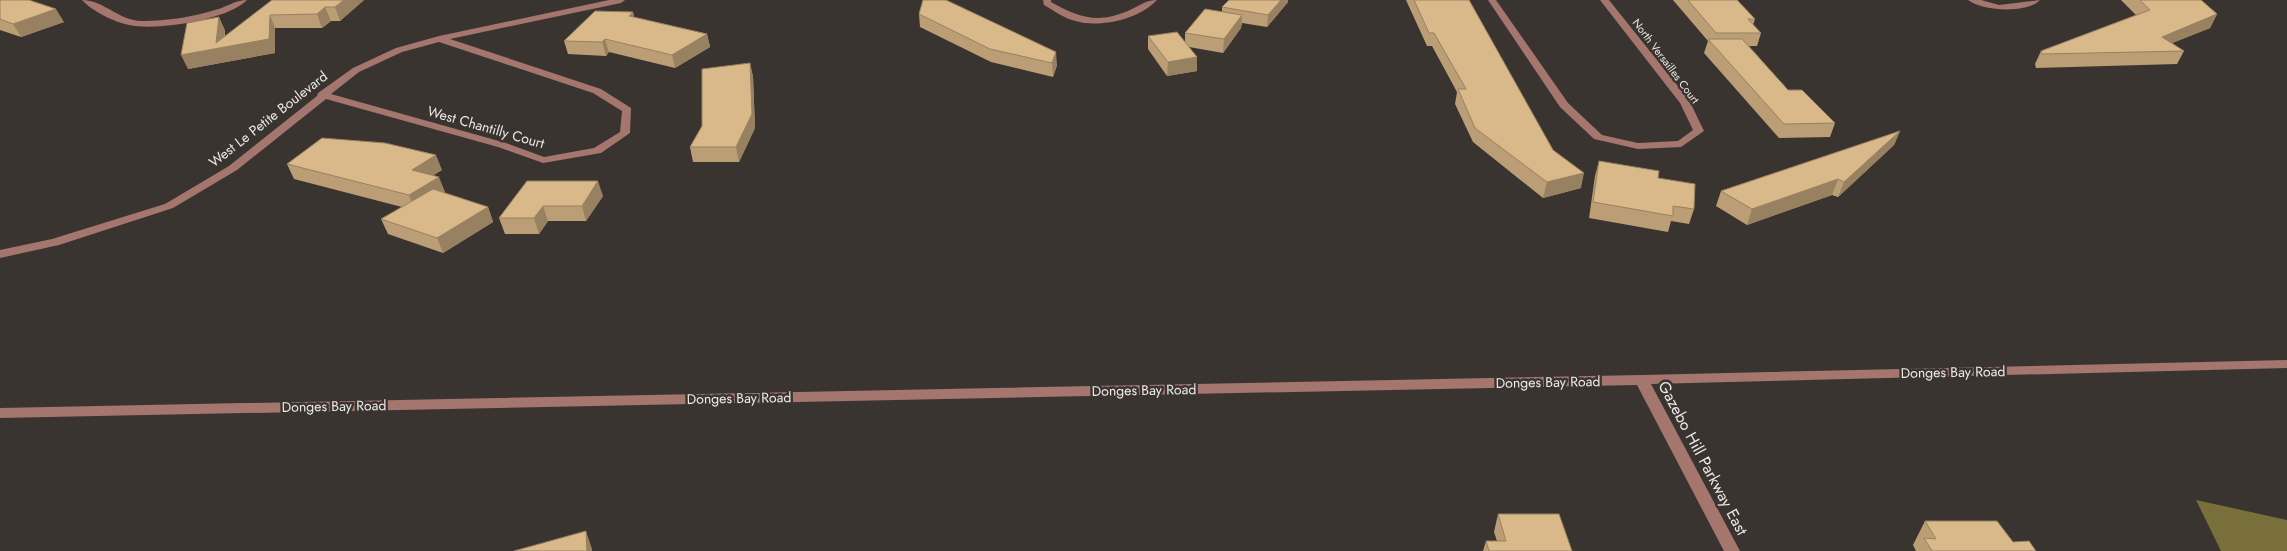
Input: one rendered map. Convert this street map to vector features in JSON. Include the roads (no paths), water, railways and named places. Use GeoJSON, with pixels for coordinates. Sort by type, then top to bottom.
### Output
{"type":"FeatureCollection","features":[{"type":"Feature","properties":{"kind":"street"},"geometry":{"type":"LineString","coordinates":[[86,0],[130,23],[175,22],[219,11],[243,0]]}},
{"type":"Feature","properties":{"kind":"street","name":"West Le Petite Boulevard"},"geometry":{"type":"LineString","coordinates":[[0,254],[55,242],[169,206],[233,168],[356,70],[399,50],[439,39],[621,0]]}},
{"type":"Feature","properties":{"kind":"street"},"geometry":{"type":"LineString","coordinates":[[1047,0],[1046,3],[1076,18],[1110,20],[1140,11],[1153,0]]}},
{"type":"Feature","properties":{"kind":"street","name":"North Versailles Court"},"geometry":{"type":"LineString","coordinates":[[1492,0],[1564,105],[1598,137],[1638,146],[1681,144],[1699,131],[1685,102],[1604,0]]}},
{"type":"Feature","properties":{"kind":"street"},"geometry":{"type":"LineString","coordinates":[[1972,0],[1999,8],[2032,3],[2036,0]]}},
{"type":"Feature","properties":{"kind":"street","name":"West Chantilly Court"},"geometry":{"type":"LineString","coordinates":[[322,96],[502,145],[543,160],[597,151],[625,133],[628,110],[597,91],[439,39]]}},
{"type":"Feature","properties":{"kind":"street","name":"Donges Bay Road"},"geometry":{"type":"LineString","coordinates":[[0,413],[1642,380],[2287,364]]}},
{"type":"Feature","properties":{"kind":"street","name":"Gazebo Hill Parkway East"},"geometry":{"type":"LineString","coordinates":[[1642,380],[1732,551]]}}]}
